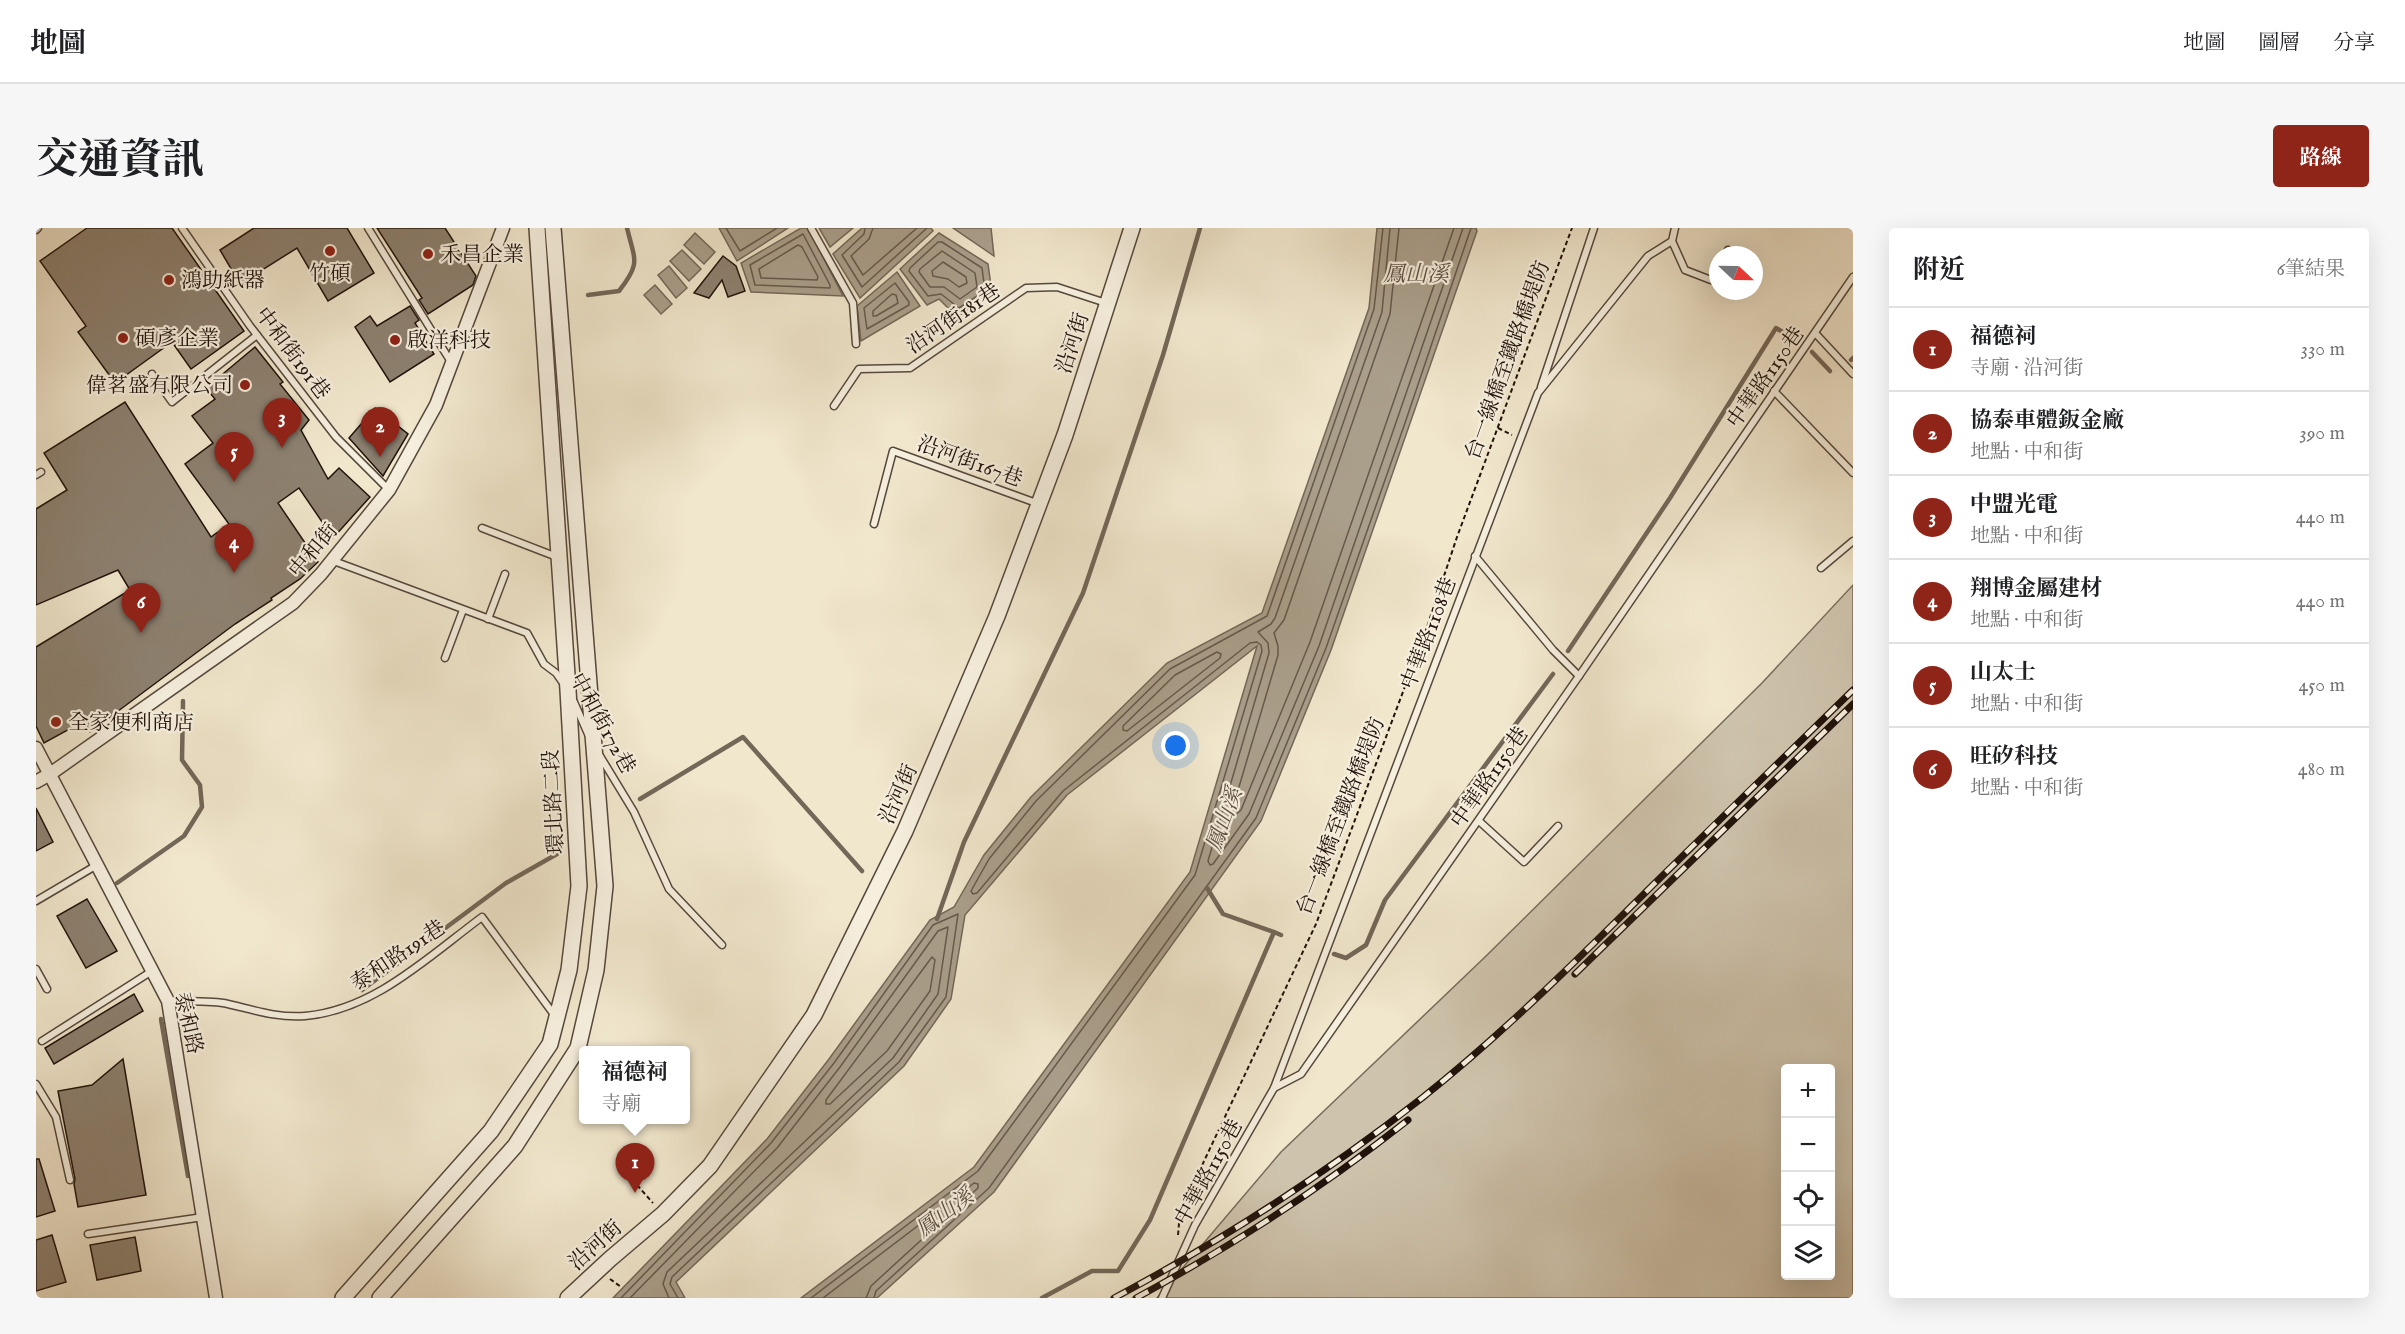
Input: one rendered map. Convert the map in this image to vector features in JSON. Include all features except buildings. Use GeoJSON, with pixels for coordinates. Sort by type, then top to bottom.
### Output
{"type":"FeatureCollection","features":[{"type":"Feature","properties":{"kind":"street","name":"環北路二段"},"geometry":{"type":"LineString","coordinates":[[344,1298],[491,1131],[550,1044],[569,970],[579,886],[537,228]]}},
{"type":"Feature","properties":{"kind":"street","name":"環北路二段"},"geometry":{"type":"LineString","coordinates":[[380,1298],[515,1146],[578,1048],[596,970],[605,886],[553,228]]}},
{"type":"Feature","properties":{"kind":"street","name":"沿河街"},"geometry":{"type":"LineString","coordinates":[[568,1298],[663,1214],[710,1166],[814,1015],[909,822],[997,616],[1065,435],[1132,228]]}},
{"type":"Feature","properties":{"kind":"street","name":"中和街"},"geometry":{"type":"LineString","coordinates":[[36,782],[293,603],[321,574],[388,490],[436,405],[503,232]]}},
{"type":"Feature","properties":{"kind":"street","name":"泰和路"},"geometry":{"type":"LineString","coordinates":[[36,748],[168,1001],[216,1298]]}},
{"type":"Feature","properties":{"kind":"lane","name":"中和街191巷"},"geometry":{"type":"LineString","coordinates":[[182,228],[257,335],[336,437],[388,490]]}},
{"type":"Feature","properties":{"kind":"lane"},"geometry":{"type":"LineString","coordinates":[[368,228],[453,365]]}},
{"type":"Feature","properties":{"kind":"lane"},"geometry":{"type":"LineString","coordinates":[[811,228],[853,303],[856,344]]}},
{"type":"Feature","properties":{"kind":"lane"},"geometry":{"type":"LineString","coordinates":[[1538,393],[1594,228]]}},
{"type":"Feature","properties":{"kind":"lane"},"geometry":{"type":"LineString","coordinates":[[1675,228],[1672,241],[1685,270],[1709,279]]}},
{"type":"Feature","properties":{"kind":"lane","name":"中華路1108巷"},"geometry":{"type":"LineString","coordinates":[[1274,1088],[1538,393],[1648,256],[1672,241]]}},
{"type":"Feature","properties":{"kind":"lane","name":"中華路1150巷"},"geometry":{"type":"LineString","coordinates":[[1162,1298],[1195,1225],[1274,1088],[1301,1074],[1580,676],[1853,277]]}},
{"type":"Feature","properties":{"kind":"lane","name":"沿河街181巷"},"geometry":{"type":"LineString","coordinates":[[834,406],[859,369],[910,368],[1026,288],[1057,287],[1107,303]]}},
{"type":"Feature","properties":{"kind":"lane"},"geometry":{"type":"LineString","coordinates":[[1816,333],[1853,374]]}},
{"type":"Feature","properties":{"kind":"lane"},"geometry":{"type":"LineString","coordinates":[[152,374],[172,402],[257,335]]}},
{"type":"Feature","properties":{"kind":"lane"},"geometry":{"type":"LineString","coordinates":[[1774,390],[1853,473]]}},
{"type":"Feature","properties":{"kind":"lane","name":"沿河街167巷"},"geometry":{"type":"LineString","coordinates":[[874,524],[893,451],[1039,504]]}},
{"type":"Feature","properties":{"kind":"lane"},"geometry":{"type":"LineString","coordinates":[[482,528],[559,558]]}},
{"type":"Feature","properties":{"kind":"lane"},"geometry":{"type":"LineString","coordinates":[[1821,568],[1853,541]]}},
{"type":"Feature","properties":{"kind":"lane"},"geometry":{"type":"LineString","coordinates":[[1475,556],[1553,650],[1580,676]]}},
{"type":"Feature","properties":{"kind":"lane","name":"中和街172巷"},"geometry":{"type":"LineString","coordinates":[[330,560],[527,633],[544,664],[556,673],[568,690],[592,743],[634,812],[669,889],[722,945]]}},
{"type":"Feature","properties":{"kind":"lane"},"geometry":{"type":"LineString","coordinates":[[488,619],[505,574]]}},
{"type":"Feature","properties":{"kind":"lane"},"geometry":{"type":"LineString","coordinates":[[445,658],[463,610]]}},
{"type":"Feature","properties":{"kind":"lane"},"geometry":{"type":"LineString","coordinates":[[1479,820],[1524,862],[1558,826]]}},
{"type":"Feature","properties":{"kind":"lane"},"geometry":{"type":"LineString","coordinates":[[36,901],[97,865]]}},
{"type":"Feature","properties":{"kind":"lane","name":"泰和路191巷"},"geometry":{"type":"LineString","coordinates":[[168,1001],[226,1003],[266,1015],[305,1016],[353,1005],[382,991],[482,917],[556,1019]]}},
{"type":"Feature","properties":{"kind":"lane"},"geometry":{"type":"LineString","coordinates":[[36,969],[47,989]]}},
{"type":"Feature","properties":{"kind":"lane"},"geometry":{"type":"LineString","coordinates":[[42,1041],[152,971]]}},
{"type":"Feature","properties":{"kind":"lane"},"geometry":{"type":"LineString","coordinates":[[36,1083],[56,1117],[70,1180]]}},
{"type":"Feature","properties":{"kind":"lane"},"geometry":{"type":"LineString","coordinates":[[88,1234],[203,1217]]}},
{"type":"Feature","properties":{"kind":"path","name":"台一線橋至鐵路橋堤防"},"geometry":{"type":"LineString","coordinates":[[1177,1242],[1180,1212],[1316,924],[1425,633],[1457,537],[1572,228]]}},
{"type":"Feature","properties":{"kind":"path"},"geometry":{"type":"LineString","coordinates":[[1498,428],[1520,439]]}},
{"type":"Feature","properties":{"kind":"path"},"geometry":{"type":"LineString","coordinates":[[637,1185],[663,1214]]}},
{"type":"Feature","properties":{"kind":"shaded area"},"geometry":{"type":"Polygon","coordinates":[[[1853,585],[1853,1298],[1157,1298],[1281,1152],[1484,958],[1762,683],[1853,585]]]}},
{"type":"Feature","properties":{"kind":"water"},"geometry":{"type":"Polygon","coordinates":[[[719,228],[788,228],[737,261],[719,228]]]}},
{"type":"Feature","properties":{"kind":"water"},"geometry":{"type":"Polygon","coordinates":[[[801,228],[808,228],[843,296],[751,292],[741,263],[801,228]]]}},
{"type":"Feature","properties":{"kind":"water"},"geometry":{"type":"Polygon","coordinates":[[[819,228],[853,228],[830,247],[819,228]]]}},
{"type":"Feature","properties":{"kind":"water"},"geometry":{"type":"Polygon","coordinates":[[[862,228],[931,228],[933,231],[860,298],[833,254],[862,228]]]}},
{"type":"Feature","properties":{"kind":"water"},"geometry":{"type":"Polygon","coordinates":[[[953,228],[991,228],[994,256],[953,228]]]}},
{"type":"Feature","properties":{"kind":"water","name":"鳳山溪"},"geometry":{"type":"Polygon","coordinates":[[[1377,228],[1476,228],[1477,231],[1331,650],[1261,821],[994,1192],[877,1298],[801,1298],[974,1167],[1190,872],[1257,646],[1067,795],[965,915],[951,999],[904,1066],[676,1282],[685,1298],[613,1298],[767,1139],[829,1059],[930,920],[954,907],[984,855],[1031,797],[1167,663],[1262,613],[1369,308],[1377,228]]]}},
{"type":"Feature","properties":{"kind":"water"},"geometry":{"type":"Polygon","coordinates":[[[695,233],[715,252],[704,264],[684,245],[695,233]]]}},
{"type":"Feature","properties":{"kind":"water"},"geometry":{"type":"Polygon","coordinates":[[[939,233],[988,264],[992,293],[957,317],[939,299],[927,305],[900,269],[939,233]]]}},
{"type":"Feature","properties":{"kind":"water"},"geometry":{"type":"Polygon","coordinates":[[[682,250],[701,269],[689,281],[670,261],[682,250]]]}},
{"type":"Feature","properties":{"kind":"water"},"geometry":{"type":"Polygon","coordinates":[[[669,266],[687,288],[676,298],[658,275],[669,266]]]}},
{"type":"Feature","properties":{"kind":"water"},"geometry":{"type":"Polygon","coordinates":[[[897,272],[920,306],[861,341],[857,306],[897,272]]]}},
{"type":"Feature","properties":{"kind":"water"},"geometry":{"type":"Polygon","coordinates":[[[655,285],[672,304],[661,314],[644,295],[655,285]]]}},
{"type":"Feature","properties":{"kind":"waterway"},"geometry":{"type":"LineString","coordinates":[[588,295],[619,291],[631,274],[634,255],[627,228]]}},
{"type":"Feature","properties":{"kind":"waterway"},"geometry":{"type":"LineString","coordinates":[[937,919],[964,842],[1083,593],[1163,355],[1200,228]]}},
{"type":"Feature","properties":{"kind":"waterway"},"geometry":{"type":"LineString","coordinates":[[1568,651],[1670,498],[1776,328],[1798,341]]}},
{"type":"Feature","properties":{"kind":"waterway"},"geometry":{"type":"LineString","coordinates":[[1812,352],[1830,371]]}},
{"type":"Feature","properties":{"kind":"waterway"},"geometry":{"type":"LineString","coordinates":[[1334,954],[1346,958],[1366,945],[1385,900],[1553,674]]}},
{"type":"Feature","properties":{"kind":"waterway"},"geometry":{"type":"LineString","coordinates":[[117,883],[184,836],[202,807],[200,785],[182,760],[183,701]]}},
{"type":"Feature","properties":{"kind":"waterway"},"geometry":{"type":"LineString","coordinates":[[640,799],[743,737],[862,871]]}},
{"type":"Feature","properties":{"kind":"waterway"},"geometry":{"type":"LineString","coordinates":[[362,990],[506,883],[557,854]]}},
{"type":"Feature","properties":{"kind":"waterway"},"geometry":{"type":"LineString","coordinates":[[1207,888],[1223,914],[1274,932]]}},
{"type":"Feature","properties":{"kind":"waterway"},"geometry":{"type":"LineString","coordinates":[[1042,1298],[1092,1271],[1118,1271],[1150,1220],[1274,932],[1281,935]]}},
{"type":"Feature","properties":{"kind":"waterway"},"geometry":{"type":"LineString","coordinates":[[161,1019],[188,1176]]}},
{"type":"Feature","properties":{"kind":"railway"},"geometry":{"type":"LineString","coordinates":[[1114,1298],[1155,1276],[1272,1205],[1348,1153],[1453,1073],[1570,966],[1853,690]]}},
{"type":"Feature","properties":{"kind":"railway"},"geometry":{"type":"LineString","coordinates":[[1575,974],[1853,704]]}},
{"type":"Feature","properties":{"kind":"railway"},"geometry":{"type":"LineString","coordinates":[[1136,1298],[1207,1258],[1276,1215],[1343,1169],[1408,1120]]}},
{"type":"Feature","properties":{"kind":"place","name":"竹碩"},"geometry":{"type":"Point","coordinates":[330,251]}},
{"type":"Feature","properties":{"kind":"place","name":"禾昌企業"},"geometry":{"type":"Point","coordinates":[428,254]}},
{"type":"Feature","properties":{"kind":"place","name":"鴻助紙器"},"geometry":{"type":"Point","coordinates":[169,280]}},
{"type":"Feature","properties":{"kind":"place","name":"碩彥企業"},"geometry":{"type":"Point","coordinates":[123,338]}},
{"type":"Feature","properties":{"kind":"place","name":"啟洋科技"},"geometry":{"type":"Point","coordinates":[395,340]}},
{"type":"Feature","properties":{"kind":"place","name":"偉茗盛有限公司"},"geometry":{"type":"Point","coordinates":[245,385]}},
{"type":"Feature","properties":{"kind":"place","name":"中盟光電"},"geometry":{"type":"Point","coordinates":[282,448]}},
{"type":"Feature","properties":{"kind":"place","name":"協泰車體鈑金廠"},"geometry":{"type":"Point","coordinates":[380,457]}},
{"type":"Feature","properties":{"kind":"place","name":"山太士"},"geometry":{"type":"Point","coordinates":[234,482]}},
{"type":"Feature","properties":{"kind":"place","name":"翔博金屬建材"},"geometry":{"type":"Point","coordinates":[234,573]}},
{"type":"Feature","properties":{"kind":"place","name":"旺矽科技"},"geometry":{"type":"Point","coordinates":[141,633]}},
{"type":"Feature","properties":{"kind":"place","name":"全家便利商店"},"geometry":{"type":"Point","coordinates":[56,722]}},
{"type":"Feature","properties":{"kind":"place","name":"福德祠"},"geometry":{"type":"Point","coordinates":[635,1193]}}]}
